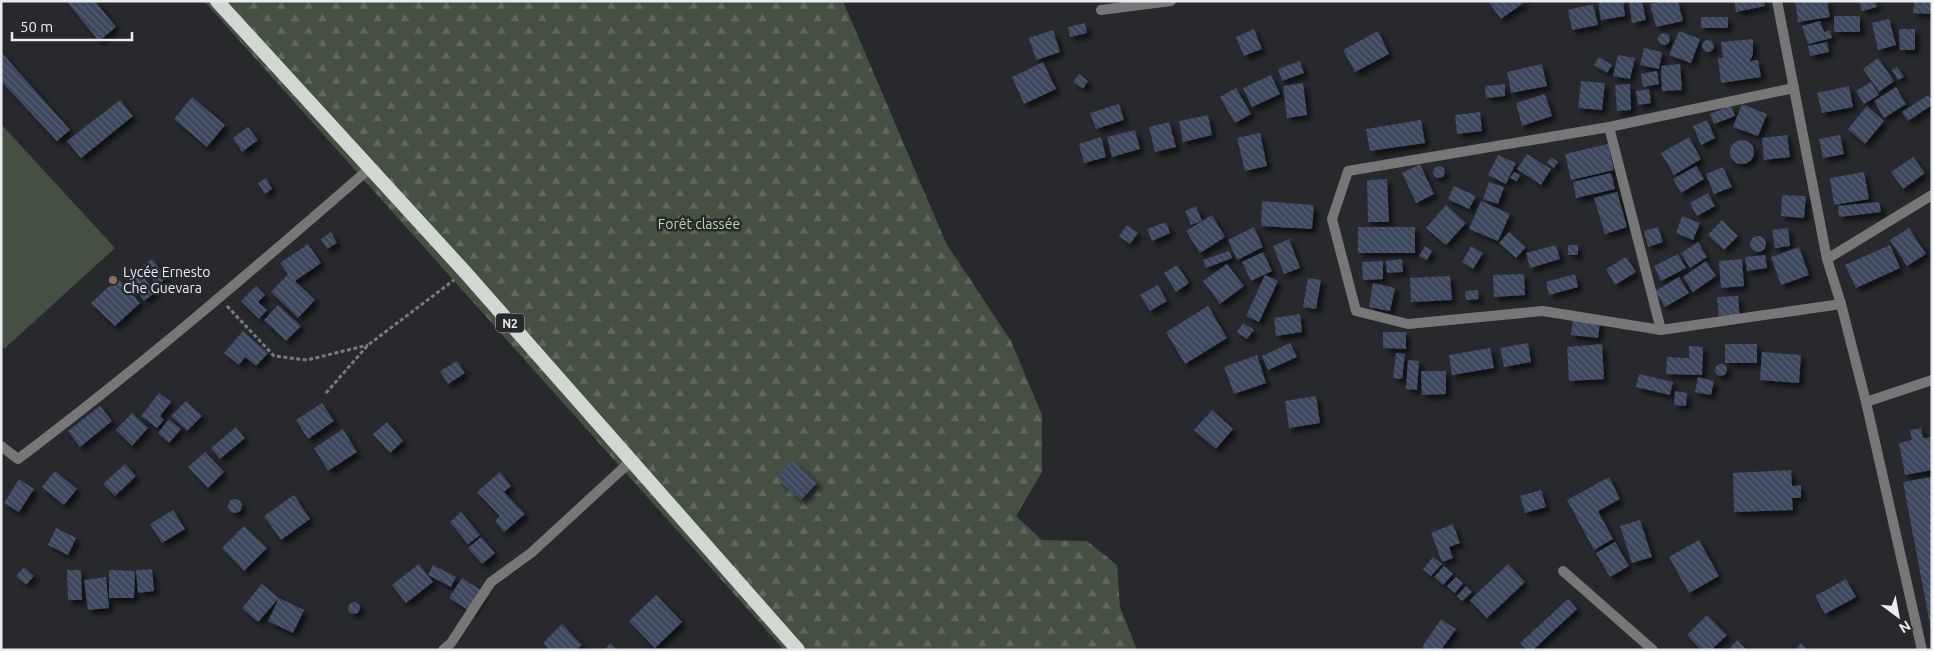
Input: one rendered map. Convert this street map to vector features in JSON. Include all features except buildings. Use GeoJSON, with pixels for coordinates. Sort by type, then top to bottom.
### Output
{"type":"FeatureCollection","features":[{"type":"Feature","properties":{"kind":"highway","name":"N2"},"geometry":{"type":"LineString","coordinates":[[217,1],[465,272],[798,650]]}},
{"type":"Feature","properties":{"kind":"street"},"geometry":{"type":"LineString","coordinates":[[1101,10],[1171,1]]}},
{"type":"Feature","properties":{"kind":"street"},"geometry":{"type":"LineString","coordinates":[[1777,1],[1827,259],[1841,304],[1866,402],[1922,650]]}},
{"type":"Feature","properties":{"kind":"street"},"geometry":{"type":"LineString","coordinates":[[1794,88],[1608,127],[1348,171],[1332,219],[1356,311],[1408,324],[1543,312],[1661,330],[1841,304]]}},
{"type":"Feature","properties":{"kind":"street"},"geometry":{"type":"LineString","coordinates":[[1608,127],[1661,330]]}},
{"type":"Feature","properties":{"kind":"street"},"geometry":{"type":"LineString","coordinates":[[1,446],[18,459],[64,424],[219,297],[369,169]]}},
{"type":"Feature","properties":{"kind":"street"},"geometry":{"type":"LineString","coordinates":[[1827,259],[1932,195]]}},
{"type":"Feature","properties":{"kind":"street"},"geometry":{"type":"LineString","coordinates":[[1866,402],[1932,380]]}},
{"type":"Feature","properties":{"kind":"street"},"geometry":{"type":"LineString","coordinates":[[443,650],[451,644],[491,582],[531,553],[631,461]]}},
{"type":"Feature","properties":{"kind":"street"},"geometry":{"type":"LineString","coordinates":[[1563,571],[1654,650]]}},
{"type":"Feature","properties":{"kind":"path"},"geometry":{"type":"LineString","coordinates":[[326,393],[368,344],[465,272]]}},
{"type":"Feature","properties":{"kind":"path"},"geometry":{"type":"LineString","coordinates":[[219,297],[274,356],[308,360],[368,344]]}},
{"type":"Feature","properties":{"kind":"green space","name":"Forêt classée"},"geometry":{"type":"Polygon","coordinates":[[[204,1],[843,1],[946,243],[1011,341],[1042,415],[1042,472],[1016,516],[1042,540],[1087,541],[1117,565],[1120,607],[1137,650],[784,650],[204,1]]]}},
{"type":"Feature","properties":{"kind":"green space"},"geometry":{"type":"Polygon","coordinates":[[[1,124],[115,248],[4,349],[1,346],[1,124]]]}},
{"type":"Feature","properties":{"kind":"place","name":"Lycée Ernesto Che Guevara"},"geometry":{"type":"Point","coordinates":[113,280]}}]}
